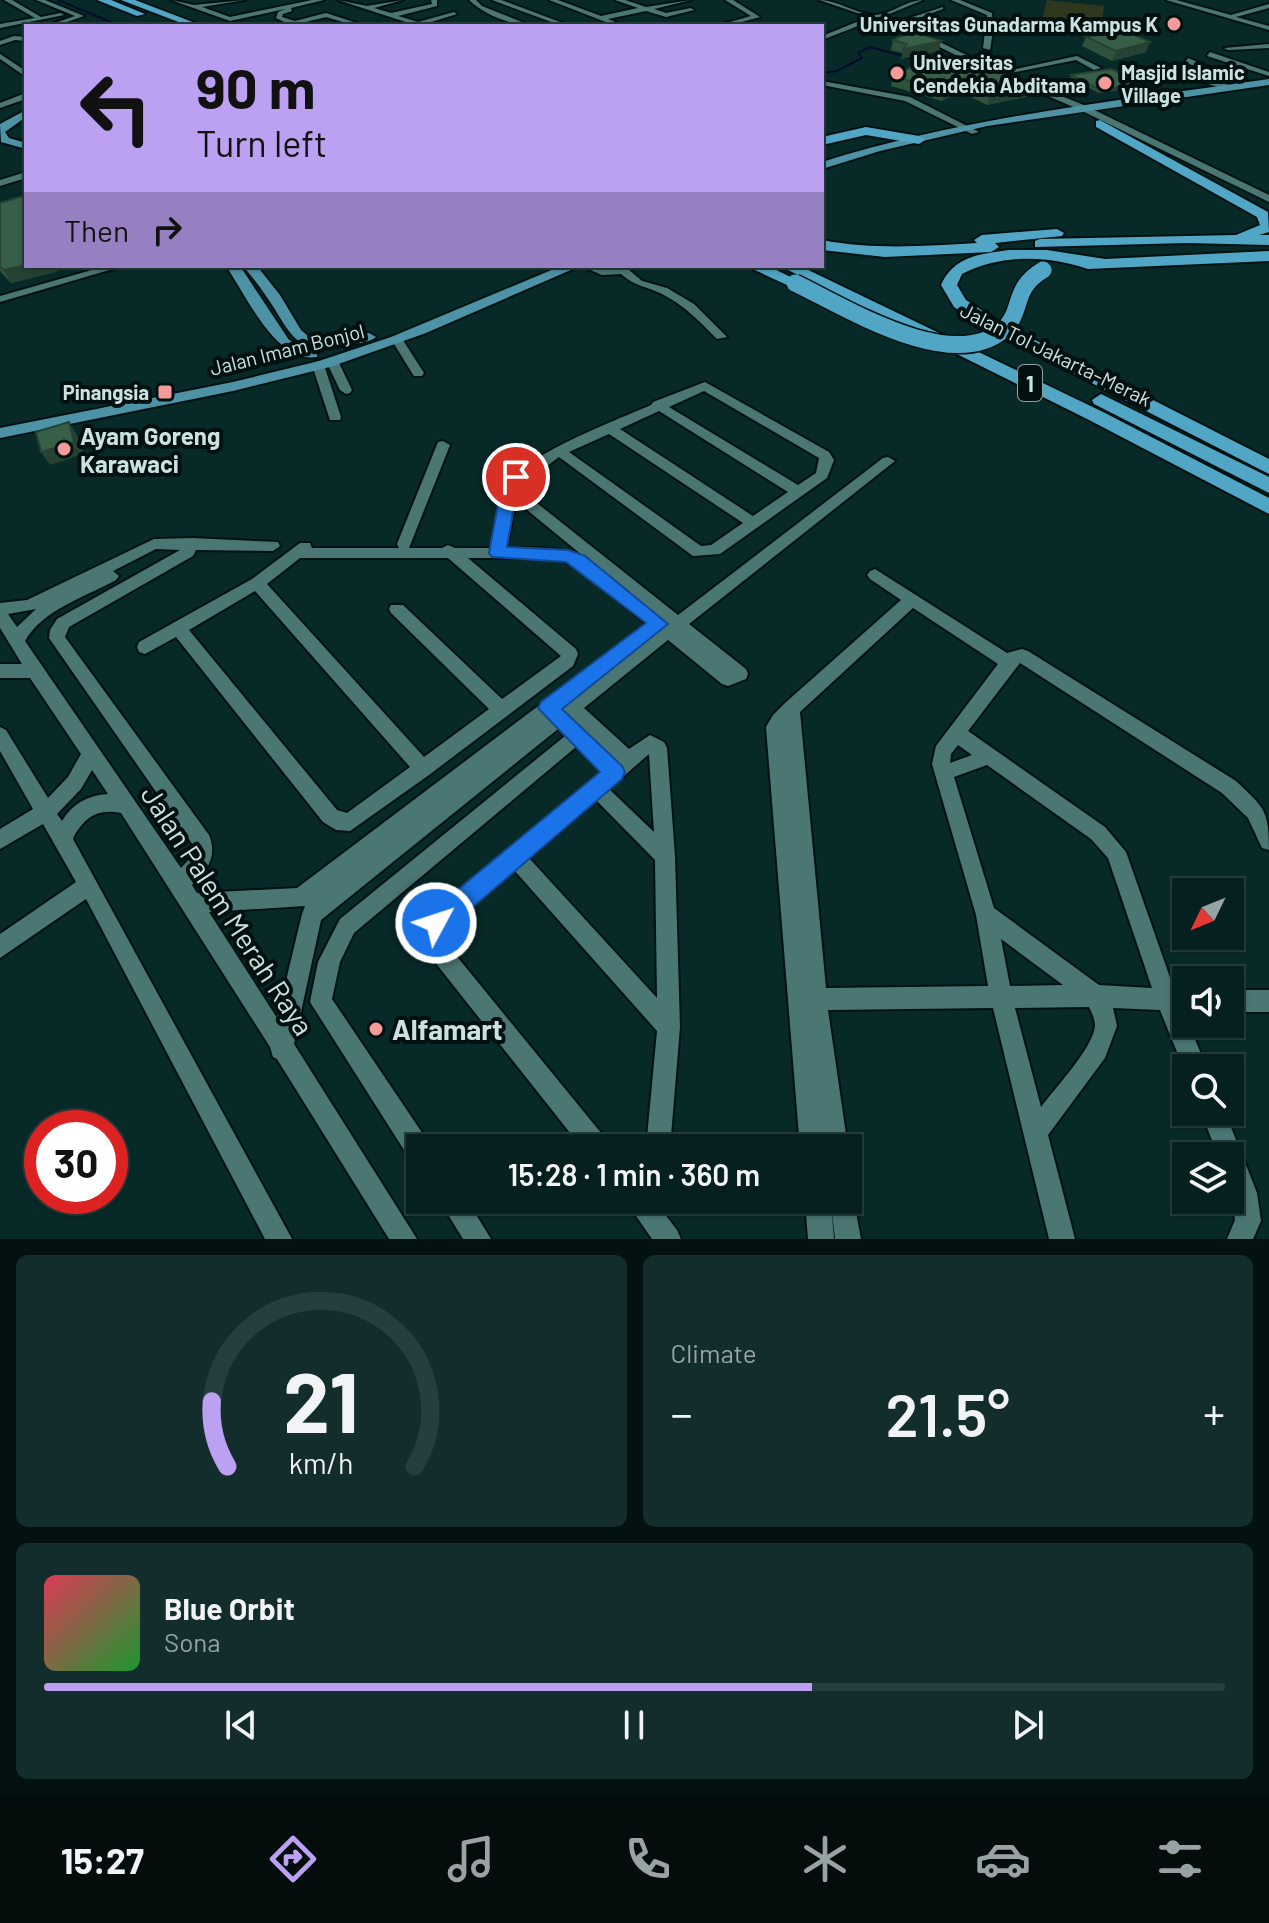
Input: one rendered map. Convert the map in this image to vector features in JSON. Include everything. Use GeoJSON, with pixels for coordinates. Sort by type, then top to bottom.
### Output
{"type":"FeatureCollection","features":[{"type":"Feature","properties":{"kind":"highway"},"geometry":{"type":"LineString","coordinates":[[100,0],[142,21]]}},
{"type":"Feature","properties":{"kind":"highway"},"geometry":{"type":"LineString","coordinates":[[100,0],[167,24]]}},
{"type":"Feature","properties":{"kind":"highway"},"geometry":{"type":"LineString","coordinates":[[126,0],[192,24]]}},
{"type":"Feature","properties":{"kind":"highway"},"geometry":{"type":"LineString","coordinates":[[1100,124],[1257,211],[1267,220],[1268,227],[1264,230],[1225,240]]}},
{"type":"Feature","properties":{"kind":"highway"},"geometry":{"type":"LineString","coordinates":[[824,140],[856,132],[893,142],[919,140]]}},
{"type":"Feature","properties":{"kind":"highway"},"geometry":{"type":"LineString","coordinates":[[824,149],[849,138],[870,135],[893,142]]}},
{"type":"Feature","properties":{"kind":"highway"},"geometry":{"type":"LineString","coordinates":[[824,244],[854,251],[902,253],[1187,238],[1269,240]]}},
{"type":"Feature","properties":{"kind":"highway"},"geometry":{"type":"LineString","coordinates":[[1104,263],[1023,254],[994,256],[955,271],[949,285],[960,303],[992,325],[1269,467]]}},
{"type":"Feature","properties":{"kind":"highway"},"geometry":{"type":"LineString","coordinates":[[762,268],[791,275],[910,336],[968,342],[987,339],[1006,327],[1024,281],[1043,270],[1104,263],[1269,256]]}},
{"type":"Feature","properties":{"kind":"highway","name":"Jalan Tol Jakarta–Merak"},"geometry":{"type":"LineString","coordinates":[[824,267],[1117,408],[1269,486]]}},
{"type":"Feature","properties":{"kind":"highway","name":"Jalan Tol Jakarta–Merak"},"geometry":{"type":"LineString","coordinates":[[791,275],[1070,403],[1269,507]]}},
{"type":"Feature","properties":{"kind":"main road"},"geometry":{"type":"LineString","coordinates":[[919,140],[1078,110],[1269,82]]}},
{"type":"Feature","properties":{"kind":"main road"},"geometry":{"type":"LineString","coordinates":[[0,118],[19,99]]}},
{"type":"Feature","properties":{"kind":"main road"},"geometry":{"type":"LineString","coordinates":[[24,114],[0,132],[1,137],[24,148]]}},
{"type":"Feature","properties":{"kind":"main road"},"geometry":{"type":"LineString","coordinates":[[824,173],[967,131]]}},
{"type":"Feature","properties":{"kind":"main road"},"geometry":{"type":"LineString","coordinates":[[824,165],[893,142]]}},
{"type":"Feature","properties":{"kind":"main road"},"geometry":{"type":"LineString","coordinates":[[0,146],[24,149]]}},
{"type":"Feature","properties":{"kind":"main road","name":"Jalan Imam Bonjol"},"geometry":{"type":"LineString","coordinates":[[234,268],[282,338]]}},
{"type":"Feature","properties":{"kind":"main road","name":"Jalan Imam Bonjol"},"geometry":{"type":"LineString","coordinates":[[252,268],[273,295],[295,333],[319,344],[340,343],[379,334],[567,268]]}},
{"type":"Feature","properties":{"kind":"main road","name":"Jalan Imam Bonjol"},"geometry":{"type":"LineString","coordinates":[[0,433],[248,383],[325,363],[397,339],[547,268]]}},
{"type":"Feature","properties":{"kind":"main road"},"geometry":{"type":"LineString","coordinates":[[282,338],[301,352],[330,355],[505,290]]}},
{"type":"Feature","properties":{"kind":"main road"},"geometry":{"type":"LineString","coordinates":[[191,393],[269,369],[285,353],[282,338]]}},
{"type":"Feature","properties":{"kind":"street"},"geometry":{"type":"LineString","coordinates":[[7,0],[38,17]]}},
{"type":"Feature","properties":{"kind":"street"},"geometry":{"type":"LineString","coordinates":[[39,0],[81,16],[55,24]]}},
{"type":"Feature","properties":{"kind":"street"},"geometry":{"type":"LineString","coordinates":[[174,0],[230,19],[288,3],[319,0]]}},
{"type":"Feature","properties":{"kind":"street"},"geometry":{"type":"LineString","coordinates":[[193,6],[242,0]]}},
{"type":"Feature","properties":{"kind":"street"},"geometry":{"type":"LineString","coordinates":[[293,24],[277,15],[338,0],[418,24]]}},
{"type":"Feature","properties":{"kind":"street"},"geometry":{"type":"LineString","coordinates":[[366,8],[400,0]]}},
{"type":"Feature","properties":{"kind":"street"},"geometry":{"type":"LineString","coordinates":[[391,15],[435,5],[434,0]]}},
{"type":"Feature","properties":{"kind":"street"},"geometry":{"type":"LineString","coordinates":[[474,0],[480,7],[524,24]]}},
{"type":"Feature","properties":{"kind":"street"},"geometry":{"type":"LineString","coordinates":[[495,0],[562,24]]}},
{"type":"Feature","properties":{"kind":"street"},"geometry":{"type":"LineString","coordinates":[[552,0],[617,24]]}},
{"type":"Feature","properties":{"kind":"street"},"geometry":{"type":"LineString","coordinates":[[618,0],[666,15],[697,12],[676,1]]}},
{"type":"Feature","properties":{"kind":"street"},"geometry":{"type":"LineString","coordinates":[[601,18],[688,0]]}},
{"type":"Feature","properties":{"kind":"street"},"geometry":{"type":"LineString","coordinates":[[727,24],[757,17],[728,0]]}},
{"type":"Feature","properties":{"kind":"street"},"geometry":{"type":"LineString","coordinates":[[822,0],[897,24],[1268,203]]}},
{"type":"Feature","properties":{"kind":"street"},"geometry":{"type":"LineString","coordinates":[[824,36],[920,0]]}},
{"type":"Feature","properties":{"kind":"street"},"geometry":{"type":"LineString","coordinates":[[954,0],[990,14],[988,25],[991,38],[987,48]]}},
{"type":"Feature","properties":{"kind":"street"},"geometry":{"type":"LineString","coordinates":[[1169,0],[1269,28]]}},
{"type":"Feature","properties":{"kind":"street"},"geometry":{"type":"LineString","coordinates":[[1233,16],[1256,9],[1269,9],[1264,0]]}},
{"type":"Feature","properties":{"kind":"street"},"geometry":{"type":"LineString","coordinates":[[15,5],[30,1]]}},
{"type":"Feature","properties":{"kind":"street"},"geometry":{"type":"LineString","coordinates":[[28,13],[47,8]]}},
{"type":"Feature","properties":{"kind":"street"},"geometry":{"type":"LineString","coordinates":[[897,24],[941,8]]}},
{"type":"Feature","properties":{"kind":"street"},"geometry":{"type":"LineString","coordinates":[[0,26],[64,14]]}},
{"type":"Feature","properties":{"kind":"street"},"geometry":{"type":"LineString","coordinates":[[424,24],[454,14]]}},
{"type":"Feature","properties":{"kind":"street"},"geometry":{"type":"LineString","coordinates":[[298,24],[327,15],[356,24]]}},
{"type":"Feature","properties":{"kind":"street"},"geometry":{"type":"LineString","coordinates":[[543,24],[554,21]]}},
{"type":"Feature","properties":{"kind":"street"},"geometry":{"type":"LineString","coordinates":[[13,62],[0,44],[24,36]]}},
{"type":"Feature","properties":{"kind":"street"},"geometry":{"type":"LineString","coordinates":[[1228,48],[1269,46]]}},
{"type":"Feature","properties":{"kind":"street"},"geometry":{"type":"LineString","coordinates":[[1005,74],[1090,56],[1071,47]]}},
{"type":"Feature","properties":{"kind":"street"},"geometry":{"type":"LineString","coordinates":[[1210,54],[1269,74]]}},
{"type":"Feature","properties":{"kind":"street"},"geometry":{"type":"LineString","coordinates":[[0,56],[24,70]]}},
{"type":"Feature","properties":{"kind":"street"},"geometry":{"type":"LineString","coordinates":[[1077,58],[1097,68]]}},
{"type":"Feature","properties":{"kind":"street"},"geometry":{"type":"LineString","coordinates":[[1188,60],[1246,85]]}},
{"type":"Feature","properties":{"kind":"street"},"geometry":{"type":"LineString","coordinates":[[1005,74],[1086,63]]}},
{"type":"Feature","properties":{"kind":"street"},"geometry":{"type":"LineString","coordinates":[[1169,67],[1226,87]]}},
{"type":"Feature","properties":{"kind":"street"},"geometry":{"type":"LineString","coordinates":[[824,85],[903,101],[967,131]]}},
{"type":"Feature","properties":{"kind":"street"},"geometry":{"type":"LineString","coordinates":[[0,106],[19,99]]}},
{"type":"Feature","properties":{"kind":"street"},"geometry":{"type":"LineString","coordinates":[[1078,110],[1100,124],[1268,203]]}},
{"type":"Feature","properties":{"kind":"street"},"geometry":{"type":"LineString","coordinates":[[0,183],[24,176]]}},
{"type":"Feature","properties":{"kind":"street"},"geometry":{"type":"LineString","coordinates":[[0,299],[111,268]]}},
{"type":"Feature","properties":{"kind":"street"},"geometry":{"type":"LineString","coordinates":[[591,268],[602,272],[624,271],[638,283],[681,299],[721,337]]}},
{"type":"Feature","properties":{"kind":"street"},"geometry":{"type":"LineString","coordinates":[[397,339],[418,373]]}},
{"type":"Feature","properties":{"kind":"street"},"geometry":{"type":"LineString","coordinates":[[325,363],[346,390]]}},
{"type":"Feature","properties":{"kind":"street"},"geometry":{"type":"LineString","coordinates":[[325,363],[335,417]]}},
{"type":"Feature","properties":{"kind":"street"},"geometry":{"type":"LineString","coordinates":[[498,549],[509,488],[516,477],[559,451],[701,386],[709,387],[824,455],[827,468],[822,475],[715,550],[698,552],[559,451]]}},
{"type":"Feature","properties":{"kind":"street"},"geometry":{"type":"LineString","coordinates":[[657,405],[798,492]]}},
{"type":"Feature","properties":{"kind":"street"},"geometry":{"type":"LineString","coordinates":[[609,428],[753,523]]}},
{"type":"Feature","properties":{"kind":"street"},"geometry":{"type":"LineString","coordinates":[[404,544],[443,445]]}},
{"type":"Feature","properties":{"kind":"street"},"geometry":{"type":"LineString","coordinates":[[191,903],[306,906],[883,458]]}},
{"type":"Feature","properties":{"kind":"street"},"geometry":{"type":"LineString","coordinates":[[509,488],[589,552],[619,584],[669,623]]}},
{"type":"Feature","properties":{"kind":"street"},"geometry":{"type":"LineString","coordinates":[[0,612],[29,606],[154,544],[272,550]]}},
{"type":"Feature","properties":{"kind":"street"},"geometry":{"type":"LineString","coordinates":[[178,628],[336,821],[350,822],[567,661],[570,654],[448,548],[404,544],[357,548]]}},
{"type":"Feature","properties":{"kind":"street"},"geometry":{"type":"LineString","coordinates":[[498,549],[554,545],[589,552]]}},
{"type":"Feature","properties":{"kind":"street"},"geometry":{"type":"LineString","coordinates":[[17,642],[23,629],[37,617],[155,553],[190,548]]}},
{"type":"Feature","properties":{"kind":"street"},"geometry":{"type":"LineString","coordinates":[[179,883],[203,861],[202,842],[57,638],[63,623],[190,548]]}},
{"type":"Feature","properties":{"kind":"street"},"geometry":{"type":"LineString","coordinates":[[145,647],[257,583],[302,549],[498,549],[568,556],[619,584]]}},
{"type":"Feature","properties":{"kind":"street"},"geometry":{"type":"LineString","coordinates":[[875,575],[1009,663]]}},
{"type":"Feature","properties":{"kind":"street"},"geometry":{"type":"LineString","coordinates":[[257,583],[423,769]]}},
{"type":"Feature","properties":{"kind":"street"},"geometry":{"type":"LineString","coordinates":[[833,1134],[807,999],[774,735],[779,720],[791,708],[912,600]]}},
{"type":"Feature","properties":{"kind":"street"},"geometry":{"type":"LineString","coordinates":[[397,609],[502,710]]}},
{"type":"Feature","properties":{"kind":"street","name":"Jalan Palem Merah Raya"},"geometry":{"type":"LineString","coordinates":[[0,612],[35,671],[179,883],[281,1049],[404,1239]]}},
{"type":"Feature","properties":{"kind":"street"},"geometry":{"type":"LineString","coordinates":[[1062,1239],[1001,996],[986,915],[944,773],[942,752],[1016,655],[1033,661],[1229,787],[1255,812],[1269,841]]}},
{"type":"Feature","properties":{"kind":"street"},"geometry":{"type":"LineString","coordinates":[[0,671],[35,671]]}},
{"type":"Feature","properties":{"kind":"street"},"geometry":{"type":"LineString","coordinates":[[560,708],[577,736],[621,766]]}},
{"type":"Feature","properties":{"kind":"street"},"geometry":{"type":"LineString","coordinates":[[560,708],[621,766]]}},
{"type":"Feature","properties":{"kind":"street"},"geometry":{"type":"LineString","coordinates":[[957,734],[1108,841],[1116,852],[1172,988]]}},
{"type":"Feature","properties":{"kind":"street"},"geometry":{"type":"LineString","coordinates":[[0,735],[89,885],[279,1239]]}},
{"type":"Feature","properties":{"kind":"street"},"geometry":{"type":"LineString","coordinates":[[408,1134],[321,1002],[322,982],[331,952],[347,926],[577,736]]}},
{"type":"Feature","properties":{"kind":"street"},"geometry":{"type":"LineString","coordinates":[[586,1134],[430,940],[436,923],[645,744],[658,748],[665,856],[669,1027],[659,1134]]}},
{"type":"Feature","properties":{"kind":"street"},"geometry":{"type":"LineString","coordinates":[[0,840],[45,813],[71,791],[91,753]]}},
{"type":"Feature","properties":{"kind":"street"},"geometry":{"type":"LineString","coordinates":[[944,773],[990,756]]}},
{"type":"Feature","properties":{"kind":"street"},"geometry":{"type":"LineString","coordinates":[[596,788],[665,856]]}},
{"type":"Feature","properties":{"kind":"street"},"geometry":{"type":"LineString","coordinates":[[62,841],[74,817],[94,803],[105,801],[126,806]]}},
{"type":"Feature","properties":{"kind":"street"},"geometry":{"type":"LineString","coordinates":[[515,857],[669,1027]]}},
{"type":"Feature","properties":{"kind":"street"},"geometry":{"type":"LineString","coordinates":[[0,947],[89,885]]}},
{"type":"Feature","properties":{"kind":"street"},"geometry":{"type":"LineString","coordinates":[[281,1049],[306,906]]}},
{"type":"Feature","properties":{"kind":"street"},"geometry":{"type":"LineString","coordinates":[[986,915],[1095,996],[1104,1013],[1106,1029],[1092,1058],[1035,1133]]}},
{"type":"Feature","properties":{"kind":"street"},"geometry":{"type":"LineString","coordinates":[[807,999],[1095,996],[1172,1000]]}},
{"type":"Feature","properties":{"kind":"street"},"geometry":{"type":"LineString","coordinates":[[807,999],[812,1134]]}},
{"type":"Feature","properties":{"kind":"street"},"geometry":{"type":"LineString","coordinates":[[1244,1001],[1269,1001]]}},
{"type":"Feature","properties":{"kind":"street"},"geometry":{"type":"LineString","coordinates":[[1219,1126],[1245,1193],[1248,1221],[1240,1239]]}},
{"type":"Feature","properties":{"kind":"street"},"geometry":{"type":"LineString","coordinates":[[461,1214],[478,1239]]}},
{"type":"Feature","properties":{"kind":"street"},"geometry":{"type":"LineString","coordinates":[[653,1214],[668,1239]]}},
{"type":"Feature","properties":{"kind":"street"},"geometry":{"type":"LineString","coordinates":[[819,1214],[821,1239]]}},
{"type":"Feature","properties":{"kind":"street"},"geometry":{"type":"LineString","coordinates":[[845,1214],[848,1239]]}},
{"type":"Feature","properties":{"kind":"green space"},"geometry":{"type":"Polygon","coordinates":[[[1047,0],[1104,6],[1100,34],[1040,27],[1047,0]]]}},
{"type":"Feature","properties":{"kind":"building"},"geometry":{"type":"Polygon","coordinates":[[[912,31],[941,41],[903,49],[907,44],[893,40],[912,31]]]}},
{"type":"Feature","properties":{"kind":"building"},"geometry":{"type":"Polygon","coordinates":[[[1125,31],[1150,42],[1116,51],[1086,37],[1125,31]]]}},
{"type":"Feature","properties":{"kind":"building"},"geometry":{"type":"Polygon","coordinates":[[[934,56],[972,60],[1033,86],[990,95],[961,82],[944,91],[893,76],[934,56]]]}},
{"type":"Feature","properties":{"kind":"building","name":"Masjid Islamic Village"},"geometry":{"type":"Polygon","coordinates":[[[1111,69],[1141,83],[1100,90],[1071,75],[1111,69]]]}},
{"type":"Feature","properties":{"kind":"building"},"geometry":{"type":"Polygon","coordinates":[[[24,196],[24,265],[4,270],[0,267],[0,203],[24,196]]]}},
{"type":"Feature","properties":{"kind":"building"},"geometry":{"type":"Polygon","coordinates":[[[69,422],[74,442],[41,452],[36,432],[69,422]]]}},
{"type":"Feature","properties":{"kind":"waterway"},"geometry":{"type":"LineString","coordinates":[[58,0],[115,24]]}},
{"type":"Feature","properties":{"kind":"waterway"},"geometry":{"type":"LineString","coordinates":[[824,73],[837,71],[862,58],[858,53],[870,47],[925,62]]}},
{"type":"Feature","properties":{"kind":"waterway"},"geometry":{"type":"LineString","coordinates":[[965,58],[982,53]]}},
{"type":"Feature","properties":{"kind":"place","name":"Universitas Gunadarma Kampus K"},"geometry":{"type":"Point","coordinates":[1174,24]}},
{"type":"Feature","properties":{"kind":"place","name":"Universitas Cendekia Abditama"},"geometry":{"type":"Point","coordinates":[897,73]}},
{"type":"Feature","properties":{"kind":"place","name":"Masjid Islamic Village"},"geometry":{"type":"Point","coordinates":[1105,83]}},
{"type":"Feature","properties":{"kind":"place","name":"Pinangsia"},"geometry":{"type":"Point","coordinates":[165,392]}},
{"type":"Feature","properties":{"kind":"place","name":"Ayam Goreng Karawaci"},"geometry":{"type":"Point","coordinates":[64,449]}},
{"type":"Feature","properties":{"kind":"place","name":"Alfamart"},"geometry":{"type":"Point","coordinates":[376,1029]}},
{"type":"Feature","properties":{"kind":"route"},"geometry":{"type":"LineString","coordinates":[[436,923],[614,772],[548,708],[659,624],[579,561],[568,556],[498,553],[509,488],[516,477]]}}]}
